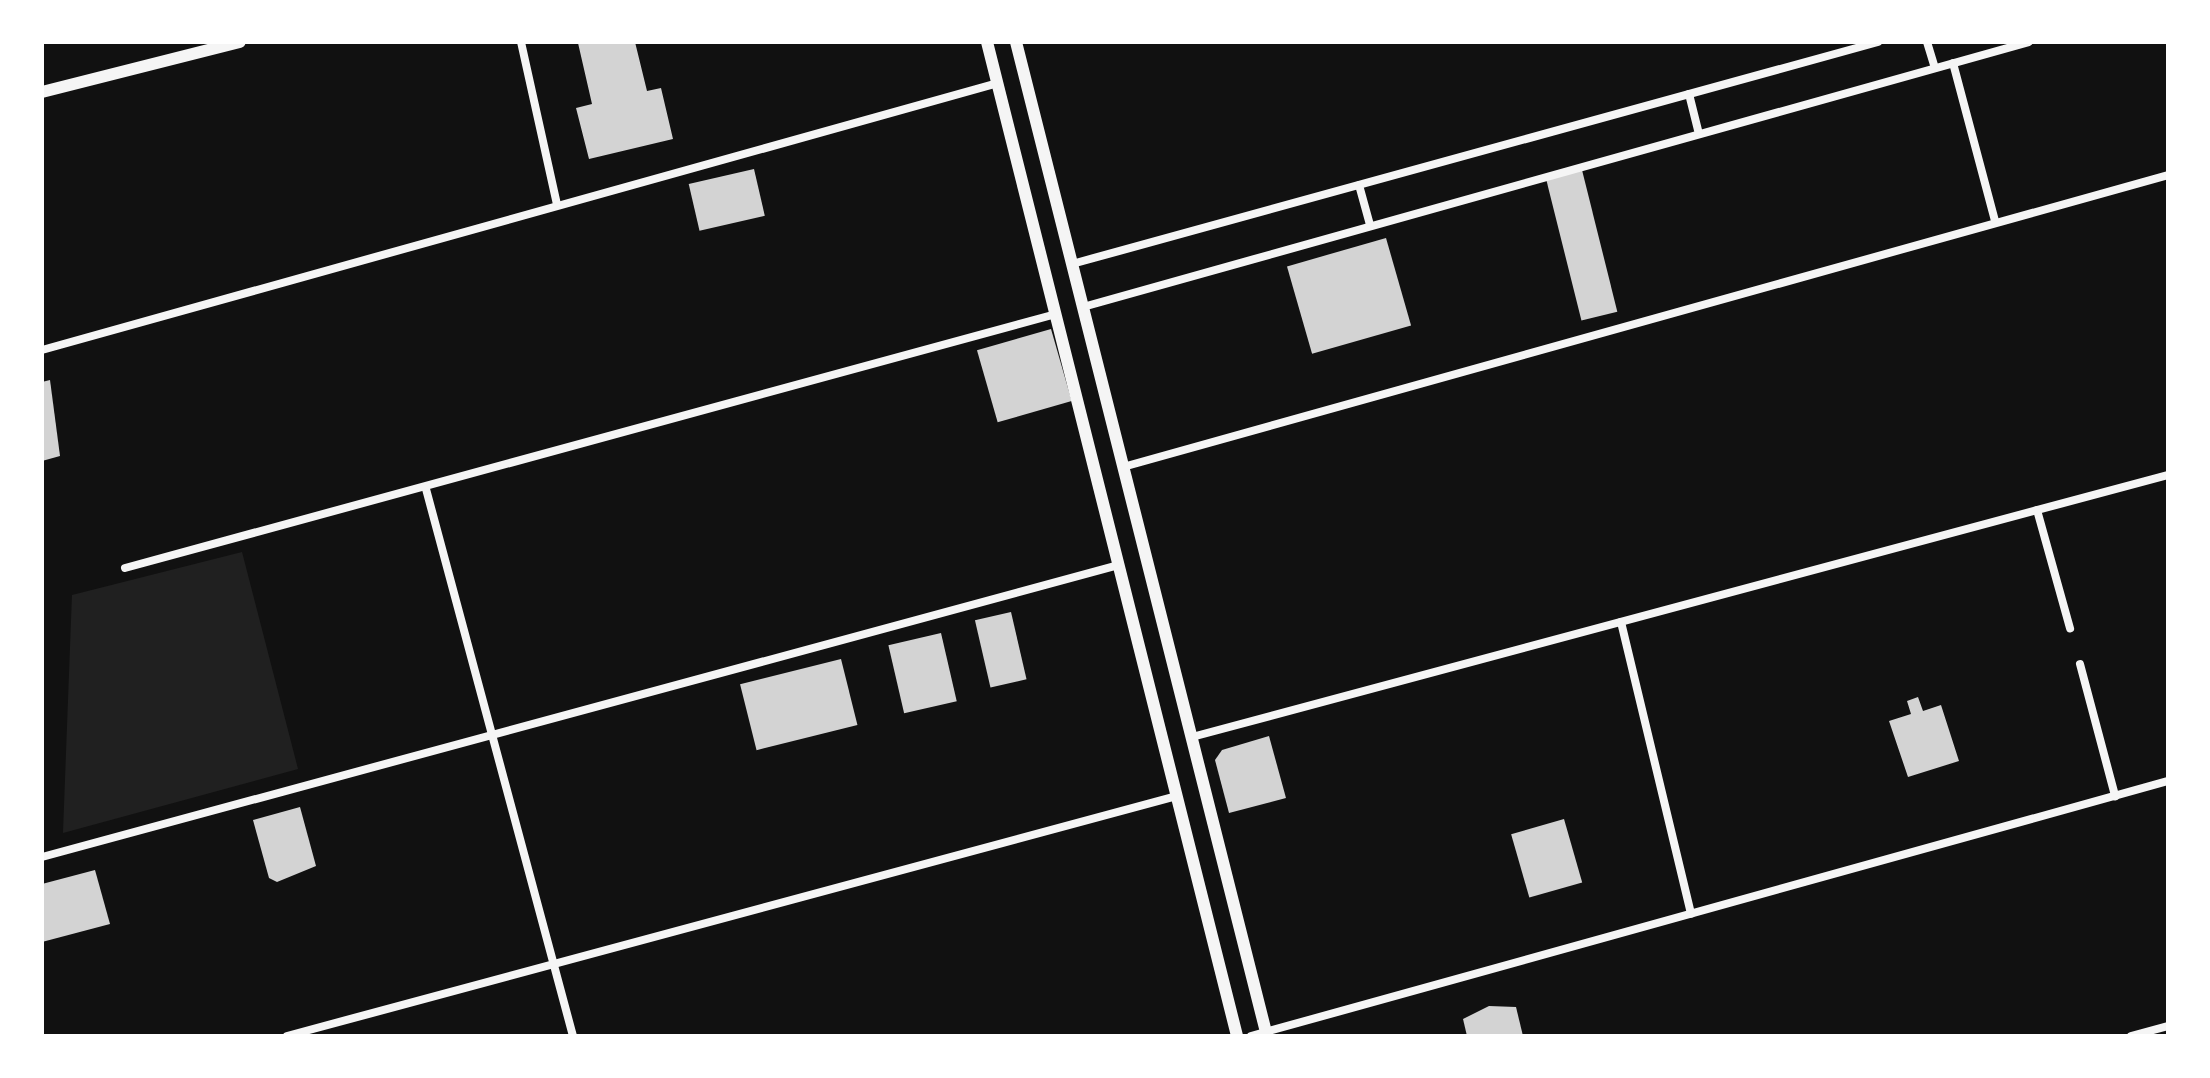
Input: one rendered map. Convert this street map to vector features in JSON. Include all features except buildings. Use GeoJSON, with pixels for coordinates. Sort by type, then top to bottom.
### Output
{"type":"FeatureCollection","features":[{"type":"Feature","properties":{"kind":"main road"},"geometry":{"type":"LineString","coordinates":[[42,92],[240,42]]}},
{"type":"Feature","properties":{"kind":"main road"},"geometry":{"type":"LineString","coordinates":[[987,42],[1237,1036]]}},
{"type":"Feature","properties":{"kind":"main road"},"geometry":{"type":"LineString","coordinates":[[1016,42],[1267,1034]]}},
{"type":"Feature","properties":{"kind":"street"},"geometry":{"type":"LineString","coordinates":[[521,42],[557,204]]}},
{"type":"Feature","properties":{"kind":"street"},"geometry":{"type":"LineString","coordinates":[[1072,264],[1878,42]]}},
{"type":"Feature","properties":{"kind":"street"},"geometry":{"type":"LineString","coordinates":[[1927,42],[1935,68]]}},
{"type":"Feature","properties":{"kind":"street"},"geometry":{"type":"LineString","coordinates":[[1083,307],[2029,42]]}},
{"type":"Feature","properties":{"kind":"street"},"geometry":{"type":"LineString","coordinates":[[1953,63],[1995,221]]}},
{"type":"Feature","properties":{"kind":"street"},"geometry":{"type":"LineString","coordinates":[[42,350],[998,83]]}},
{"type":"Feature","properties":{"kind":"street"},"geometry":{"type":"LineString","coordinates":[[1689,94],[1699,134]]}},
{"type":"Feature","properties":{"kind":"street"},"geometry":{"type":"LineString","coordinates":[[1123,467],[2168,175]]}},
{"type":"Feature","properties":{"kind":"street"},"geometry":{"type":"LineString","coordinates":[[1359,185],[1370,225]]}},
{"type":"Feature","properties":{"kind":"street"},"geometry":{"type":"LineString","coordinates":[[125,568],[426,489],[1056,314]]}},
{"type":"Feature","properties":{"kind":"street"},"geometry":{"type":"LineString","coordinates":[[1192,737],[2168,475]]}},
{"type":"Feature","properties":{"kind":"street"},"geometry":{"type":"LineString","coordinates":[[426,489],[573,1036]]}},
{"type":"Feature","properties":{"kind":"street"},"geometry":{"type":"LineString","coordinates":[[2037,510],[2070,628]]}},
{"type":"Feature","properties":{"kind":"street"},"geometry":{"type":"LineString","coordinates":[[42,857],[1119,565]]}},
{"type":"Feature","properties":{"kind":"street"},"geometry":{"type":"LineString","coordinates":[[1621,622],[1691,914]]}},
{"type":"Feature","properties":{"kind":"street"},"geometry":{"type":"LineString","coordinates":[[2080,664],[2115,796]]}},
{"type":"Feature","properties":{"kind":"street"},"geometry":{"type":"LineString","coordinates":[[1251,1036],[2168,781]]}},
{"type":"Feature","properties":{"kind":"street"},"geometry":{"type":"LineString","coordinates":[[287,1036],[1177,796]]}},
{"type":"Feature","properties":{"kind":"street"},"geometry":{"type":"LineString","coordinates":[[2131,1036],[2168,1026]]}},
{"type":"Feature","properties":{"kind":"shaded area"},"geometry":{"type":"Polygon","coordinates":[[[242,552],[298,769],[63,833],[72,595],[242,552]]]}}]}
